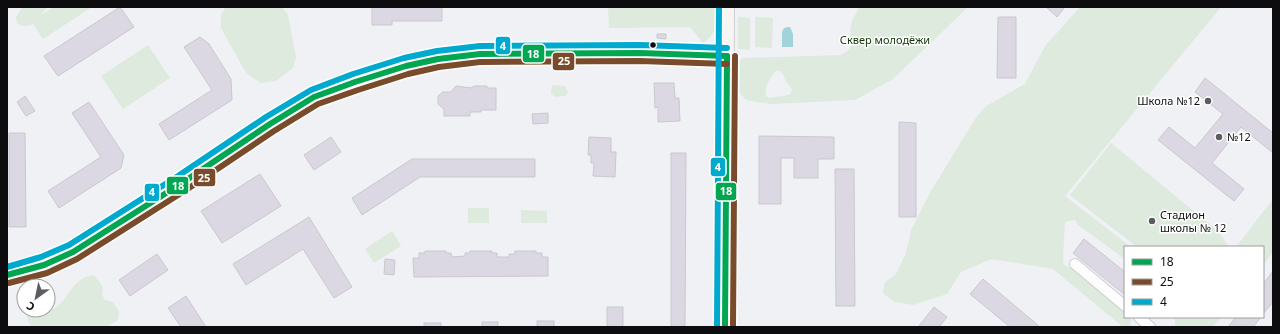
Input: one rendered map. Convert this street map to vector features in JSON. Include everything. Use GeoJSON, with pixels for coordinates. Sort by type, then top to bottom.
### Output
{"type":"FeatureCollection","features":[{"type":"Feature","properties":{"kind":"street"},"geometry":{"type":"LineString","coordinates":[[725,327],[727,7]]}},
{"type":"Feature","properties":{"kind":"street"},"geometry":{"type":"LineString","coordinates":[[7,275],[44,265],[73,252],[314,97],[406,66],[480,54],[640,53],[727,56]]}},
{"type":"Feature","properties":{"kind":"street"},"geometry":{"type":"LineString","coordinates":[[1075,264],[1124,305]]}},
{"type":"Feature","properties":{"kind":"street"},"geometry":{"type":"LineString","coordinates":[[1140,318],[1150,327]]}},
{"type":"Feature","properties":{"kind":"green space"},"geometry":{"type":"Polygon","coordinates":[[[23,7],[47,7],[41,15],[54,7],[92,7],[43,39],[33,24],[25,26],[17,23],[16,17],[23,7]]]}},
{"type":"Feature","properties":{"kind":"green space"},"geometry":{"type":"Polygon","coordinates":[[[226,7],[282,7],[288,15],[296,57],[293,68],[276,81],[261,83],[246,73],[221,28],[221,14],[226,7]]]}},
{"type":"Feature","properties":{"kind":"green space"},"geometry":{"type":"Polygon","coordinates":[[[608,7],[717,7],[716,23],[714,32],[703,43],[690,27],[609,28],[608,7]]]}},
{"type":"Feature","properties":{"kind":"green space","name":"Сквер молодёжи"},"geometry":{"type":"Polygon","coordinates":[[[859,7],[968,7],[893,79],[855,100],[771,104],[746,100],[739,92],[740,60],[743,58],[840,55],[846,52],[850,48],[852,42],[850,30],[852,20],[859,7]],[[776,71],[768,83],[766,96],[769,98],[788,95],[791,93],[792,89],[780,71],[776,71]]]}},
{"type":"Feature","properties":{"kind":"green space"},"geometry":{"type":"Polygon","coordinates":[[[1080,7],[1221,7],[1065,196],[1130,246],[1124,246],[1124,258],[1078,225],[1075,220],[1065,222],[1063,251],[1064,265],[1075,270],[1124,312],[1124,318],[1130,318],[1132,321],[1130,327],[1123,327],[1053,269],[991,259],[961,272],[947,294],[913,305],[894,302],[883,293],[885,282],[896,274],[906,253],[911,230],[931,191],[975,119],[986,106],[1025,84],[1045,46],[1080,7]]]}},
{"type":"Feature","properties":{"kind":"green space"},"geometry":{"type":"Polygon","coordinates":[[[738,17],[750,18],[750,50],[738,49],[738,17]]]}},
{"type":"Feature","properties":{"kind":"green space"},"geometry":{"type":"Polygon","coordinates":[[[755,17],[773,18],[772,48],[755,47],[755,17]]]}},
{"type":"Feature","properties":{"kind":"green space"},"geometry":{"type":"Polygon","coordinates":[[[148,45],[170,78],[123,109],[101,76],[148,45]]]}},
{"type":"Feature","properties":{"kind":"green space"},"geometry":{"type":"Polygon","coordinates":[[[552,85],[565,86],[568,93],[565,96],[555,97],[551,93],[552,85]]]}},
{"type":"Feature","properties":{"kind":"green space"},"geometry":{"type":"Polygon","coordinates":[[[1111,143],[1218,231],[1228,246],[1136,246],[1070,195],[1111,143]]]}},
{"type":"Feature","properties":{"kind":"green space"},"geometry":{"type":"Polygon","coordinates":[[[1273,199],[1273,252],[1264,264],[1264,246],[1237,246],[1273,199]]]}},
{"type":"Feature","properties":{"kind":"green space"},"geometry":{"type":"Polygon","coordinates":[[[468,208],[489,208],[489,223],[468,223],[468,208]]]}},
{"type":"Feature","properties":{"kind":"green space"},"geometry":{"type":"Polygon","coordinates":[[[521,210],[547,211],[547,223],[521,223],[521,210]]]}},
{"type":"Feature","properties":{"kind":"green space"},"geometry":{"type":"Polygon","coordinates":[[[392,231],[401,246],[374,263],[365,249],[392,231]]]}},
{"type":"Feature","properties":{"kind":"green space"},"geometry":{"type":"Polygon","coordinates":[[[94,275],[103,287],[102,295],[105,300],[113,302],[119,311],[118,320],[107,327],[31,327],[27,318],[56,318],[56,307],[72,288],[80,280],[94,275]]]}},
{"type":"Feature","properties":{"kind":"green space"},"geometry":{"type":"Polygon","coordinates":[[[1175,318],[1220,318],[1213,327],[1175,327],[1175,318]]]}},
{"type":"Feature","properties":{"kind":"water"},"geometry":{"type":"Polygon","coordinates":[[[790,27],[793,34],[793,47],[782,47],[782,32],[784,28],[790,27]]]}},
{"type":"Feature","properties":{"kind":"building"},"geometry":{"type":"Polygon","coordinates":[[[120,7],[134,27],[58,76],[44,56],[120,7]]]}},
{"type":"Feature","properties":{"kind":"building"},"geometry":{"type":"Polygon","coordinates":[[[372,7],[442,7],[442,21],[392,21],[392,25],[372,25],[372,7]]]}},
{"type":"Feature","properties":{"kind":"building"},"geometry":{"type":"Polygon","coordinates":[[[1046,7],[1065,7],[1057,17],[1046,7]]]}},
{"type":"Feature","properties":{"kind":"building"},"geometry":{"type":"Polygon","coordinates":[[[998,17],[1016,17],[1016,78],[997,78],[998,17]]]}},
{"type":"Feature","properties":{"kind":"building"},"geometry":{"type":"Polygon","coordinates":[[[657,34],[666,34],[666,39],[657,38],[657,34]]]}},
{"type":"Feature","properties":{"kind":"building"},"geometry":{"type":"Polygon","coordinates":[[[200,37],[209,44],[231,79],[232,100],[169,140],[159,124],[212,90],[184,47],[200,37]]]}},
{"type":"Feature","properties":{"kind":"building","name":"№12"},"geometry":{"type":"Polygon","coordinates":[[[1205,78],[1273,133],[1273,153],[1241,127],[1212,163],[1244,189],[1234,201],[1158,140],[1169,127],[1195,148],[1223,114],[1195,92],[1205,78]]]}},
{"type":"Feature","properties":{"kind":"building"},"geometry":{"type":"Polygon","coordinates":[[[654,83],[674,83],[675,98],[679,98],[680,121],[658,122],[658,107],[655,108],[654,83]]]}},
{"type":"Feature","properties":{"kind":"building"},"geometry":{"type":"Polygon","coordinates":[[[456,86],[471,88],[474,86],[487,86],[487,88],[496,88],[496,110],[470,112],[470,116],[444,116],[444,109],[438,104],[438,96],[443,92],[451,92],[456,86]]]}},
{"type":"Feature","properties":{"kind":"building"},"geometry":{"type":"Polygon","coordinates":[[[25,96],[35,111],[26,116],[17,102],[25,96]]]}},
{"type":"Feature","properties":{"kind":"building"},"geometry":{"type":"Polygon","coordinates":[[[89,102],[124,155],[121,168],[59,208],[48,191],[101,157],[72,113],[89,102]]]}},
{"type":"Feature","properties":{"kind":"building"},"geometry":{"type":"Polygon","coordinates":[[[548,113],[548,123],[533,124],[532,114],[548,113]]]}},
{"type":"Feature","properties":{"kind":"building"},"geometry":{"type":"Polygon","coordinates":[[[899,122],[916,123],[916,217],[899,217],[899,122]]]}},
{"type":"Feature","properties":{"kind":"building"},"geometry":{"type":"Polygon","coordinates":[[[9,133],[25,133],[26,227],[9,227],[9,133]]]}},
{"type":"Feature","properties":{"kind":"building"},"geometry":{"type":"Polygon","coordinates":[[[759,136],[834,137],[834,159],[818,159],[818,178],[794,178],[794,158],[781,158],[781,204],[759,204],[759,136]]]}},
{"type":"Feature","properties":{"kind":"building"},"geometry":{"type":"Polygon","coordinates":[[[331,137],[341,152],[314,170],[304,155],[331,137]]]}},
{"type":"Feature","properties":{"kind":"building"},"geometry":{"type":"Polygon","coordinates":[[[589,137],[611,138],[611,152],[616,152],[615,177],[593,176],[594,163],[591,163],[591,155],[588,155],[589,137]]]}},
{"type":"Feature","properties":{"kind":"building"},"geometry":{"type":"Polygon","coordinates":[[[671,153],[686,153],[685,327],[671,327],[671,153]]]}},
{"type":"Feature","properties":{"kind":"building"},"geometry":{"type":"Polygon","coordinates":[[[412,159],[535,159],[535,177],[420,177],[362,215],[352,198],[412,159]]]}},
{"type":"Feature","properties":{"kind":"building"},"geometry":{"type":"Polygon","coordinates":[[[835,169],[854,169],[855,306],[836,306],[835,169]]]}},
{"type":"Feature","properties":{"kind":"building"},"geometry":{"type":"Polygon","coordinates":[[[260,174],[281,206],[222,243],[201,211],[260,174]]]}},
{"type":"Feature","properties":{"kind":"building"},"geometry":{"type":"Polygon","coordinates":[[[309,217],[352,287],[334,298],[303,249],[246,285],[233,264],[309,217]]]}},
{"type":"Feature","properties":{"kind":"building"},"geometry":{"type":"Polygon","coordinates":[[[1084,239],[1124,271],[1124,294],[1073,253],[1084,239]]]}},
{"type":"Feature","properties":{"kind":"building"},"geometry":{"type":"Polygon","coordinates":[[[425,251],[446,251],[446,253],[451,253],[452,257],[465,256],[465,253],[470,253],[470,251],[492,251],[492,253],[497,253],[497,257],[509,257],[509,254],[515,254],[515,251],[536,251],[536,253],[542,253],[542,257],[548,257],[548,276],[414,277],[413,258],[419,258],[419,253],[425,253],[425,251]]]}},
{"type":"Feature","properties":{"kind":"building"},"geometry":{"type":"Polygon","coordinates":[[[157,254],[168,270],[130,296],[119,280],[157,254]]]}},
{"type":"Feature","properties":{"kind":"building"},"geometry":{"type":"Polygon","coordinates":[[[385,259],[395,260],[394,275],[384,274],[385,259]]]}},
{"type":"Feature","properties":{"kind":"building"},"geometry":{"type":"Polygon","coordinates":[[[1273,271],[1273,302],[1264,313],[1264,283],[1273,271]]]}},
{"type":"Feature","properties":{"kind":"building"},"geometry":{"type":"Polygon","coordinates":[[[983,279],[1040,327],[1010,327],[970,294],[983,279]]]}},
{"type":"Feature","properties":{"kind":"building"},"geometry":{"type":"Polygon","coordinates":[[[186,296],[206,327],[181,327],[168,308],[186,296]]]}},
{"type":"Feature","properties":{"kind":"building"},"geometry":{"type":"Polygon","coordinates":[[[607,307],[623,307],[623,327],[607,327],[607,307]]]}},
{"type":"Feature","properties":{"kind":"building"},"geometry":{"type":"Polygon","coordinates":[[[934,307],[947,317],[939,327],[918,327],[934,307]]]}},
{"type":"Feature","properties":{"kind":"building"},"geometry":{"type":"Polygon","coordinates":[[[1235,318],[1260,318],[1253,327],[1228,327],[1235,318]]]}},
{"type":"Feature","properties":{"kind":"building"},"geometry":{"type":"Polygon","coordinates":[[[537,321],[554,321],[554,327],[537,327],[537,321]]]}},
{"type":"Feature","properties":{"kind":"building"},"geometry":{"type":"Polygon","coordinates":[[[482,322],[498,322],[498,327],[482,327],[482,322]]]}},
{"type":"Feature","properties":{"kind":"building"},"geometry":{"type":"Polygon","coordinates":[[[424,323],[441,323],[441,327],[424,327],[424,323]]]}},
{"type":"Feature","properties":{"kind":"transit line","name":"4"},"geometry":{"type":"LineString","coordinates":[[717,327],[719,7]]}},
{"type":"Feature","properties":{"kind":"transit line","name":"4"},"geometry":{"type":"LineString","coordinates":[[7,267],[41,257],[69,245],[178,176],[266,117],[311,90],[353,74],[404,58],[437,51],[480,46],[640,45],[727,48]]}},
{"type":"Feature","properties":{"kind":"transit line","name":"18"},"geometry":{"type":"LineString","coordinates":[[7,275],[44,265],[73,252],[314,97],[406,66],[438,59],[480,54],[640,53],[727,56]]}},
{"type":"Feature","properties":{"kind":"transit line","name":"18"},"geometry":{"type":"LineString","coordinates":[[725,327],[727,56]]}},
{"type":"Feature","properties":{"kind":"transit line","name":"25"},"geometry":{"type":"LineString","coordinates":[[733,327],[735,56]]}},
{"type":"Feature","properties":{"kind":"transit line","name":"25"},"geometry":{"type":"LineString","coordinates":[[9,283],[47,273],[77,259],[318,104],[408,74],[439,67],[480,62],[640,61],[727,64]]}},
{"type":"Feature","properties":{"kind":"place","name":"Школа №12"},"geometry":{"type":"Point","coordinates":[1208,101]}},
{"type":"Feature","properties":{"kind":"place","name":"№12"},"geometry":{"type":"Point","coordinates":[1219,137]}},
{"type":"Feature","properties":{"kind":"place","name":"Стадион школы № 12"},"geometry":{"type":"Point","coordinates":[1152,221]}}]}
